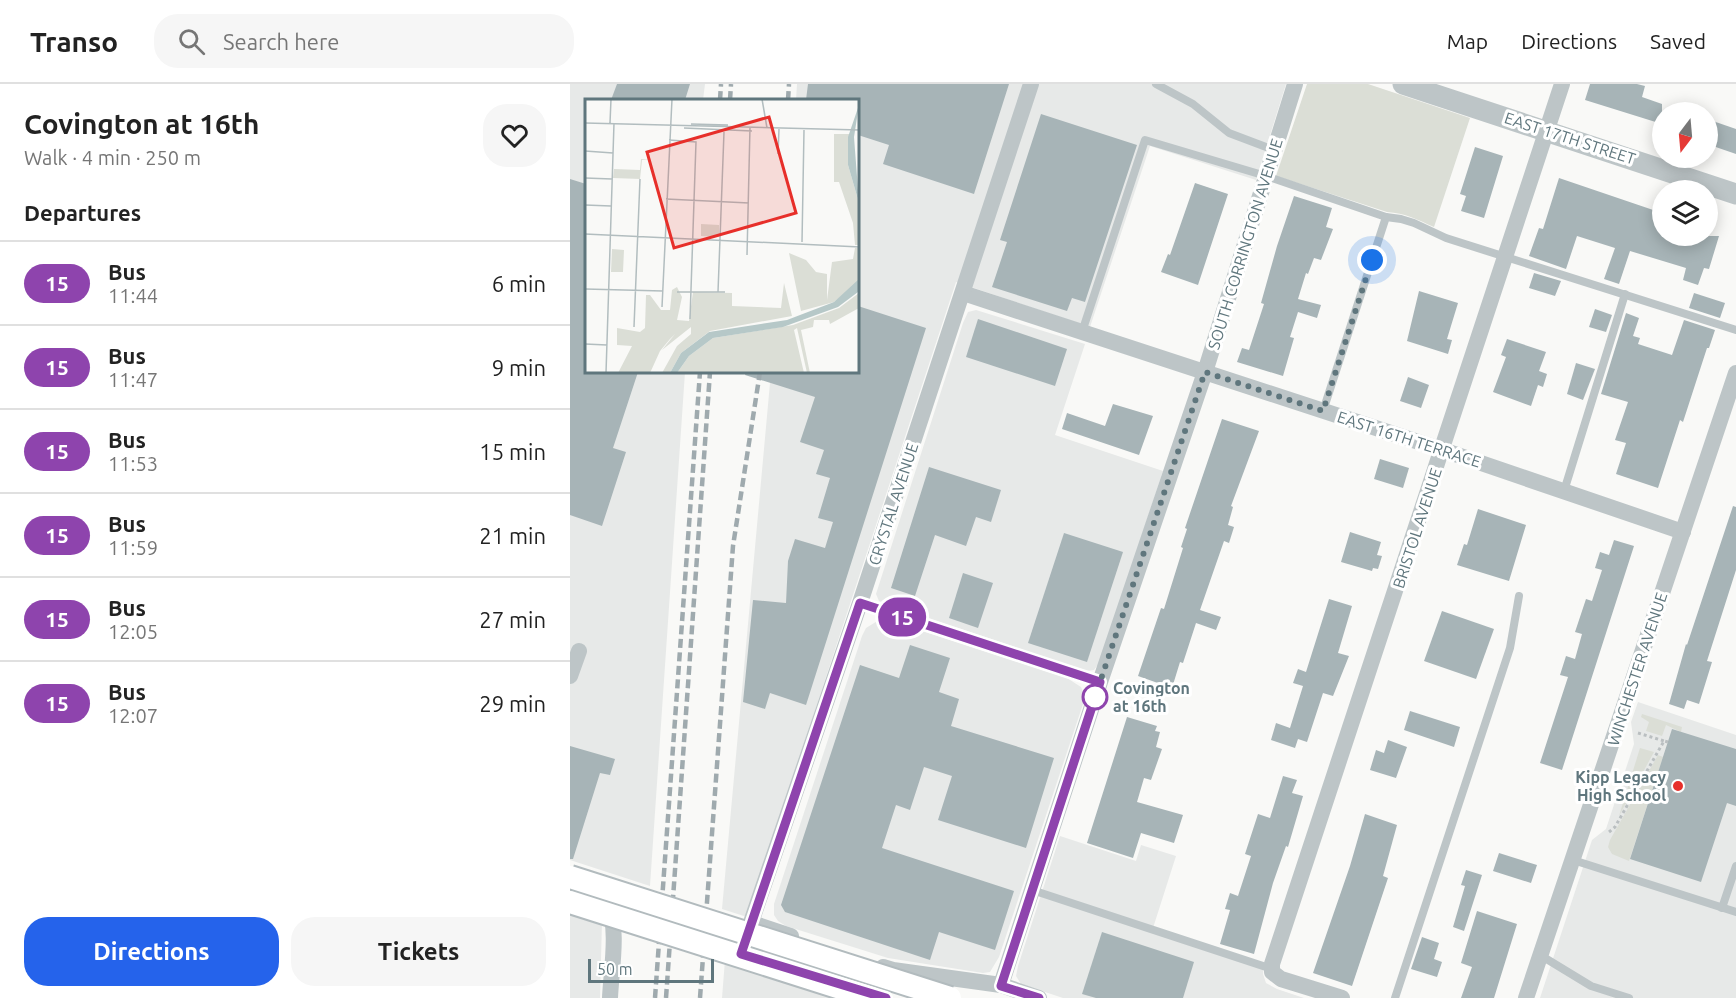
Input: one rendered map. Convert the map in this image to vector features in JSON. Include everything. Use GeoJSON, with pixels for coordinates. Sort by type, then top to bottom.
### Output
{"type":"FeatureCollection","features":[{"type":"Feature","properties":{"kind":"main road"},"geometry":{"type":"LineString","coordinates":[[570,877],[950,998]]}},
{"type":"Feature","properties":{"kind":"main road"},"geometry":{"type":"LineString","coordinates":[[570,902],[872,998]]}},
{"type":"Feature","properties":{"kind":"street","name":"CRYSTAL AVENUE"},"geometry":{"type":"LineString","coordinates":[[841,992],[741,954],[860,603],[1031,84]]}},
{"type":"Feature","properties":{"kind":"street","name":"SOUTH CORRINGTON AVENUE"},"geometry":{"type":"LineString","coordinates":[[1001,986],[1100,682],[1205,372],[1295,84]]}},
{"type":"Feature","properties":{"kind":"street","name":"EAST 17TH STREET"},"geometry":{"type":"LineString","coordinates":[[1402,84],[1736,194]]}},
{"type":"Feature","properties":{"kind":"street","name":"BRISTOL AVENUE"},"geometry":{"type":"LineString","coordinates":[[1272,971],[1562,84]]}},
{"type":"Feature","properties":{"kind":"street","name":"EAST 16TH TERRACE"},"geometry":{"type":"LineString","coordinates":[[963,293],[1443,450],[1683,532]]}},
{"type":"Feature","properties":{"kind":"street","name":"WINCHESTER AVENUE"},"geometry":{"type":"LineString","coordinates":[[1526,998],[1736,373]]}},
{"type":"Feature","properties":{"kind":"street"},"geometry":{"type":"LineString","coordinates":[[570,676],[579,651]]}},
{"type":"Feature","properties":{"kind":"street"},"geometry":{"type":"LineString","coordinates":[[570,884],[593,891],[608,903],[613,928],[610,998]]}},
{"type":"Feature","properties":{"kind":"street"},"geometry":{"type":"LineString","coordinates":[[752,923],[893,970],[1001,986],[1040,998]]}},
{"type":"Feature","properties":{"kind":"street"},"geometry":{"type":"LineString","coordinates":[[1272,971],[1281,979],[1342,998]]}},
{"type":"Feature","properties":{"kind":"street"},"geometry":{"type":"LineString","coordinates":[[841,992],[886,998]]}},
{"type":"Feature","properties":{"kind":"lane"},"geometry":{"type":"LineString","coordinates":[[1156,84],[1193,104],[1229,133],[1274,150]]}},
{"type":"Feature","properties":{"kind":"lane"},"geometry":{"type":"LineString","coordinates":[[1082,332],[1145,140],[1266,176],[1386,217],[1407,221],[1446,238],[1736,330]]}},
{"type":"Feature","properties":{"kind":"lane"},"geometry":{"type":"LineString","coordinates":[[1323,411],[1386,217]]}},
{"type":"Feature","properties":{"kind":"lane"},"geometry":{"type":"LineString","coordinates":[[1564,491],[1625,294]]}},
{"type":"Feature","properties":{"kind":"lane"},"geometry":{"type":"LineString","coordinates":[[1395,998],[1510,648],[1519,596]]}},
{"type":"Feature","properties":{"kind":"lane"},"geometry":{"type":"LineString","coordinates":[[860,603],[1100,682]]}},
{"type":"Feature","properties":{"kind":"lane"},"geometry":{"type":"LineString","coordinates":[[1573,860],[1736,912]]}},
{"type":"Feature","properties":{"kind":"lane"},"geometry":{"type":"LineString","coordinates":[[1722,908],[1736,866]]}},
{"type":"Feature","properties":{"kind":"lane"},"geometry":{"type":"LineString","coordinates":[[1032,890],[1272,971]]}},
{"type":"Feature","properties":{"kind":"lane"},"geometry":{"type":"LineString","coordinates":[[1540,955],[1591,986],[1629,998]]}},
{"type":"Feature","properties":{"kind":"path"},"geometry":{"type":"LineString","coordinates":[[1609,832],[1615,827],[1666,741],[1638,733]]}},
{"type":"Feature","properties":{"kind":"shaded area"},"geometry":{"type":"Polygon","coordinates":[[[570,84],[705,84],[703,99],[585,99],[585,374],[685,374],[650,886],[570,860],[570,84]]]}},
{"type":"Feature","properties":{"kind":"shaded area"},"geometry":{"type":"Polygon","coordinates":[[[797,84],[1286,84],[1256,180],[1150,146],[1090,327],[956,282],[747,917],[722,909],[771,374],[860,374],[860,99],[796,99],[797,84]]]}},
{"type":"Feature","properties":{"kind":"shaded area"},"geometry":{"type":"Polygon","coordinates":[[[1307,84],[1368,84],[1470,118],[1434,227],[1406,215],[1387,212],[1276,176],[1307,84]]]}},
{"type":"Feature","properties":{"kind":"shaded area"},"geometry":{"type":"Polygon","coordinates":[[[976,310],[1085,344],[1055,435],[1163,471],[1100,662],[1094,670],[1086,671],[890,605],[879,601],[876,594],[963,323],[968,312],[976,310]]]}},
{"type":"Feature","properties":{"kind":"shaded area"},"geometry":{"type":"Polygon","coordinates":[[[879,620],[888,620],[1067,678],[1081,687],[1084,694],[1084,701],[999,957],[990,972],[983,973],[888,958],[786,926],[774,915],[774,904],[862,636],[866,628],[879,620]]]}},
{"type":"Feature","properties":{"kind":"shaded area"},"geometry":{"type":"Polygon","coordinates":[[[1638,702],[1736,735],[1736,998],[1540,998],[1592,840],[1606,829],[1634,744],[1631,722],[1638,702]]]}},
{"type":"Feature","properties":{"kind":"shaded area"},"geometry":{"type":"Polygon","coordinates":[[[1642,714],[1682,727],[1681,732],[1666,725],[1662,736],[1646,731],[1649,722],[1641,717],[1642,714]]]}},
{"type":"Feature","properties":{"kind":"shaded area"},"geometry":{"type":"Polygon","coordinates":[[[1640,748],[1654,752],[1619,816],[1640,748]]]}},
{"type":"Feature","properties":{"kind":"shaded area"},"geometry":{"type":"Polygon","coordinates":[[[1658,755],[1663,757],[1629,861],[1612,854],[1608,847],[1658,755]]]}},
{"type":"Feature","properties":{"kind":"shaded area"},"geometry":{"type":"Polygon","coordinates":[[[1060,836],[1136,861],[1141,845],[1176,856],[1153,928],[1264,963],[1263,974],[1266,983],[1304,998],[1063,998],[1021,984],[1016,976],[1018,966],[1060,836]]]}},
{"type":"Feature","properties":{"kind":"shaded area"},"geometry":{"type":"Polygon","coordinates":[[[570,911],[602,921],[600,998],[570,998],[570,911]]]}},
{"type":"Feature","properties":{"kind":"shaded area"},"geometry":{"type":"Polygon","coordinates":[[[725,960],[846,998],[722,998],[725,960]]]}},
{"type":"Feature","properties":{"kind":"building"},"geometry":{"type":"Polygon","coordinates":[[[617,84],[690,84],[685,99],[611,99],[617,84]]]}},
{"type":"Feature","properties":{"kind":"building"},"geometry":{"type":"Polygon","coordinates":[[[808,84],[1009,84],[974,194],[883,164],[889,145],[860,136],[860,99],[806,99],[808,84]]]}},
{"type":"Feature","properties":{"kind":"building"},"geometry":{"type":"Polygon","coordinates":[[[1590,84],[1637,84],[1645,86],[1642,97],[1656,102],[1652,102],[1652,121],[1585,100],[1590,84]]]}},
{"type":"Feature","properties":{"kind":"building"},"geometry":{"type":"Polygon","coordinates":[[[1041,114],[1137,145],[1085,302],[1072,298],[1067,311],[992,287],[1007,242],[1000,240],[1041,114]]]}},
{"type":"Feature","properties":{"kind":"building"},"geometry":{"type":"Polygon","coordinates":[[[1718,123],[1736,129],[1736,154],[1718,148],[1718,123]]]}},
{"type":"Feature","properties":{"kind":"building"},"geometry":{"type":"Polygon","coordinates":[[[1475,147],[1503,156],[1484,218],[1461,211],[1466,196],[1460,194],[1475,147]]]}},
{"type":"Feature","properties":{"kind":"building"},"geometry":{"type":"Polygon","coordinates":[[[1559,178],[1652,210],[1652,246],[1716,246],[1709,269],[1704,268],[1698,285],[1683,280],[1686,268],[1630,251],[1619,284],[1604,279],[1615,248],[1577,236],[1566,269],[1529,256],[1539,228],[1543,229],[1559,178]]]}},
{"type":"Feature","properties":{"kind":"building"},"geometry":{"type":"Polygon","coordinates":[[[570,179],[585,184],[585,374],[637,374],[613,448],[626,452],[602,526],[570,515],[570,179]]]}},
{"type":"Feature","properties":{"kind":"building"},"geometry":{"type":"Polygon","coordinates":[[[1195,183],[1228,194],[1198,285],[1161,272],[1168,254],[1170,255],[1195,183]]]}},
{"type":"Feature","properties":{"kind":"building"},"geometry":{"type":"Polygon","coordinates":[[[1294,196],[1332,208],[1326,227],[1333,229],[1321,260],[1314,258],[1308,274],[1306,273],[1298,299],[1321,305],[1317,318],[1298,312],[1290,337],[1294,338],[1283,376],[1237,362],[1242,348],[1249,350],[1264,304],[1261,303],[1277,246],[1294,196]]]}},
{"type":"Feature","properties":{"kind":"building"},"geometry":{"type":"Polygon","coordinates":[[[1534,273],[1561,281],[1555,296],[1529,288],[1534,273]]]}},
{"type":"Feature","properties":{"kind":"building"},"geometry":{"type":"Polygon","coordinates":[[[1419,291],[1458,303],[1447,339],[1452,340],[1448,354],[1407,341],[1419,291]]]}},
{"type":"Feature","properties":{"kind":"building"},"geometry":{"type":"Polygon","coordinates":[[[1694,293],[1725,303],[1720,318],[1689,308],[1694,293]]]}},
{"type":"Feature","properties":{"kind":"building"},"geometry":{"type":"Polygon","coordinates":[[[860,307],[926,328],[806,705],[770,693],[765,709],[743,702],[753,600],[786,603],[788,561],[795,539],[825,548],[833,522],[818,518],[830,478],[816,474],[824,450],[800,442],[815,397],[745,375],[860,374],[860,307]]]}},
{"type":"Feature","properties":{"kind":"building"},"geometry":{"type":"Polygon","coordinates":[[[1595,309],[1612,315],[1606,332],[1589,327],[1595,309]]]}},
{"type":"Feature","properties":{"kind":"building"},"geometry":{"type":"Polygon","coordinates":[[[1626,313],[1639,318],[1633,336],[1640,338],[1638,344],[1672,355],[1684,320],[1715,330],[1683,422],[1680,420],[1658,488],[1616,474],[1626,443],[1615,440],[1628,402],[1601,394],[1626,313]]]}},
{"type":"Feature","properties":{"kind":"building"},"geometry":{"type":"Polygon","coordinates":[[[978,319],[1067,349],[1055,386],[966,357],[978,319]]]}},
{"type":"Feature","properties":{"kind":"building"},"geometry":{"type":"Polygon","coordinates":[[[1507,339],[1546,352],[1539,371],[1547,374],[1543,387],[1538,385],[1531,406],[1493,392],[1506,357],[1501,355],[1507,339]]]}},
{"type":"Feature","properties":{"kind":"building"},"geometry":{"type":"Polygon","coordinates":[[[1576,363],[1595,369],[1583,400],[1567,394],[1576,363]]]}},
{"type":"Feature","properties":{"kind":"building"},"geometry":{"type":"Polygon","coordinates":[[[1408,377],[1429,385],[1421,408],[1400,401],[1408,377]]]}},
{"type":"Feature","properties":{"kind":"building"},"geometry":{"type":"Polygon","coordinates":[[[1113,404],[1153,416],[1139,455],[1062,429],[1067,413],[1105,426],[1113,404]]]}},
{"type":"Feature","properties":{"kind":"building"},"geometry":{"type":"Polygon","coordinates":[[[1222,419],[1259,431],[1231,506],[1233,507],[1228,525],[1234,527],[1229,543],[1224,541],[1200,610],[1221,617],[1216,630],[1196,623],[1172,688],[1138,676],[1161,608],[1164,609],[1183,548],[1181,547],[1187,529],[1185,528],[1222,419]]]}},
{"type":"Feature","properties":{"kind":"building"},"geometry":{"type":"Polygon","coordinates":[[[1380,459],[1409,468],[1403,488],[1374,479],[1380,459]]]}},
{"type":"Feature","properties":{"kind":"building"},"geometry":{"type":"Polygon","coordinates":[[[929,467],[1001,490],[991,522],[976,517],[966,546],[935,535],[915,596],[891,588],[929,467]]]}},
{"type":"Feature","properties":{"kind":"building"},"geometry":{"type":"Polygon","coordinates":[[[1733,506],[1736,507],[1736,570],[1707,661],[1712,662],[1699,704],[1687,700],[1684,709],[1669,704],[1686,644],[1733,506]]]}},
{"type":"Feature","properties":{"kind":"building"},"geometry":{"type":"Polygon","coordinates":[[[1478,509],[1526,525],[1509,581],[1457,565],[1464,544],[1467,545],[1478,509]]]}},
{"type":"Feature","properties":{"kind":"building"},"geometry":{"type":"Polygon","coordinates":[[[1350,532],[1381,542],[1377,555],[1382,556],[1378,569],[1373,568],[1372,571],[1341,562],[1350,532]]]}},
{"type":"Feature","properties":{"kind":"building"},"geometry":{"type":"Polygon","coordinates":[[[1064,533],[1123,552],[1087,662],[1028,643],[1064,533]]]}},
{"type":"Feature","properties":{"kind":"building"},"geometry":{"type":"Polygon","coordinates":[[[1614,540],[1634,546],[1562,770],[1540,763],[1568,677],[1560,675],[1566,656],[1575,659],[1582,634],[1575,632],[1586,599],[1592,601],[1602,570],[1595,568],[1600,552],[1609,555],[1614,540]]]}},
{"type":"Feature","properties":{"kind":"building"},"geometry":{"type":"Polygon","coordinates":[[[963,573],[993,583],[978,628],[949,618],[963,573]]]}},
{"type":"Feature","properties":{"kind":"building"},"geometry":{"type":"Polygon","coordinates":[[[1329,599],[1352,606],[1338,653],[1349,656],[1333,696],[1323,693],[1307,742],[1298,739],[1295,748],[1271,740],[1276,723],[1290,728],[1303,686],[1293,683],[1298,669],[1306,672],[1329,599]]]}},
{"type":"Feature","properties":{"kind":"building"},"geometry":{"type":"Polygon","coordinates":[[[1442,611],[1494,629],[1476,679],[1424,661],[1442,611]]]}},
{"type":"Feature","properties":{"kind":"building"},"geometry":{"type":"Polygon","coordinates":[[[910,645],[950,658],[939,692],[959,699],[951,726],[1054,758],[1026,848],[938,820],[952,776],[924,767],[910,810],[896,805],[882,848],[1014,891],[995,950],[939,932],[930,960],[785,912],[781,905],[860,665],[899,678],[910,645]]]}},
{"type":"Feature","properties":{"kind":"building"},"geometry":{"type":"Polygon","coordinates":[[[1410,711],[1460,727],[1454,747],[1404,730],[1410,711]]]}},
{"type":"Feature","properties":{"kind":"building"},"geometry":{"type":"Polygon","coordinates":[[[1127,717],[1157,726],[1155,731],[1160,732],[1156,747],[1162,749],[1151,780],[1144,778],[1137,802],[1183,815],[1174,843],[1141,833],[1133,858],[1087,843],[1127,717]]]}},
{"type":"Feature","properties":{"kind":"building","name":"Kipp Legacy High School"},"geometry":{"type":"Polygon","coordinates":[[[1672,729],[1736,749],[1736,806],[1727,803],[1701,882],[1630,859],[1672,729]]]}},
{"type":"Feature","properties":{"kind":"building"},"geometry":{"type":"Polygon","coordinates":[[[1388,740],[1407,747],[1396,778],[1370,770],[1376,750],[1384,753],[1388,740]]]}},
{"type":"Feature","properties":{"kind":"building"},"geometry":{"type":"Polygon","coordinates":[[[570,746],[615,759],[610,775],[600,773],[573,859],[570,859],[570,746]]]}},
{"type":"Feature","properties":{"kind":"building"},"geometry":{"type":"Polygon","coordinates":[[[1283,776],[1297,780],[1292,793],[1303,796],[1288,847],[1286,846],[1273,883],[1254,954],[1220,944],[1230,910],[1225,909],[1230,893],[1238,896],[1251,856],[1245,854],[1258,814],[1270,818],[1283,776]]]}},
{"type":"Feature","properties":{"kind":"building"},"geometry":{"type":"Polygon","coordinates":[[[1365,814],[1397,825],[1383,876],[1388,878],[1352,986],[1313,973],[1350,866],[1365,814]]]}},
{"type":"Feature","properties":{"kind":"building"},"geometry":{"type":"Polygon","coordinates":[[[1499,853],[1537,865],[1531,883],[1493,871],[1499,853]]]}},
{"type":"Feature","properties":{"kind":"building"},"geometry":{"type":"Polygon","coordinates":[[[1466,870],[1482,875],[1464,931],[1453,927],[1465,886],[1461,885],[1466,870]]]}},
{"type":"Feature","properties":{"kind":"building"},"geometry":{"type":"Polygon","coordinates":[[[1477,911],[1517,924],[1494,998],[1461,998],[1472,967],[1461,963],[1477,911]]]}},
{"type":"Feature","properties":{"kind":"building"},"geometry":{"type":"Polygon","coordinates":[[[1102,932],[1194,962],[1183,998],[1096,998],[1082,994],[1102,932]]]}},
{"type":"Feature","properties":{"kind":"building"},"geometry":{"type":"Polygon","coordinates":[[[1422,937],[1439,943],[1434,959],[1442,962],[1437,977],[1411,969],[1422,937]]]}},
{"type":"Feature","properties":{"kind":"railway"},"geometry":{"type":"LineString","coordinates":[[720,99],[721,84]]}},
{"type":"Feature","properties":{"kind":"railway"},"geometry":{"type":"LineString","coordinates":[[730,99],[731,84]]}},
{"type":"Feature","properties":{"kind":"railway"},"geometry":{"type":"LineString","coordinates":[[788,99],[789,84]]}},
{"type":"Feature","properties":{"kind":"railway"},"geometry":{"type":"LineString","coordinates":[[655,998],[700,374]]}},
{"type":"Feature","properties":{"kind":"railway"},"geometry":{"type":"LineString","coordinates":[[666,998],[710,374]]}},
{"type":"Feature","properties":{"kind":"railway"},"geometry":{"type":"LineString","coordinates":[[700,998],[733,546],[760,374]]}},
{"type":"Feature","properties":{"kind":"bus line","name":"15"},"geometry":{"type":"LineString","coordinates":[[886,998],[741,954],[860,603],[1100,682],[1001,986],[1039,998]]}},
{"type":"Feature","properties":{"kind":"place","name":"Covington at 16th"},"geometry":{"type":"Point","coordinates":[1095,697]}},
{"type":"Feature","properties":{"kind":"place","name":"Kipp Legacy High School"},"geometry":{"type":"Point","coordinates":[1678,786]}},
{"type":"Feature","properties":{"kind":"route"},"geometry":{"type":"LineString","coordinates":[[1095,697],[1205,372],[1323,411],[1372,260]]}}]}
